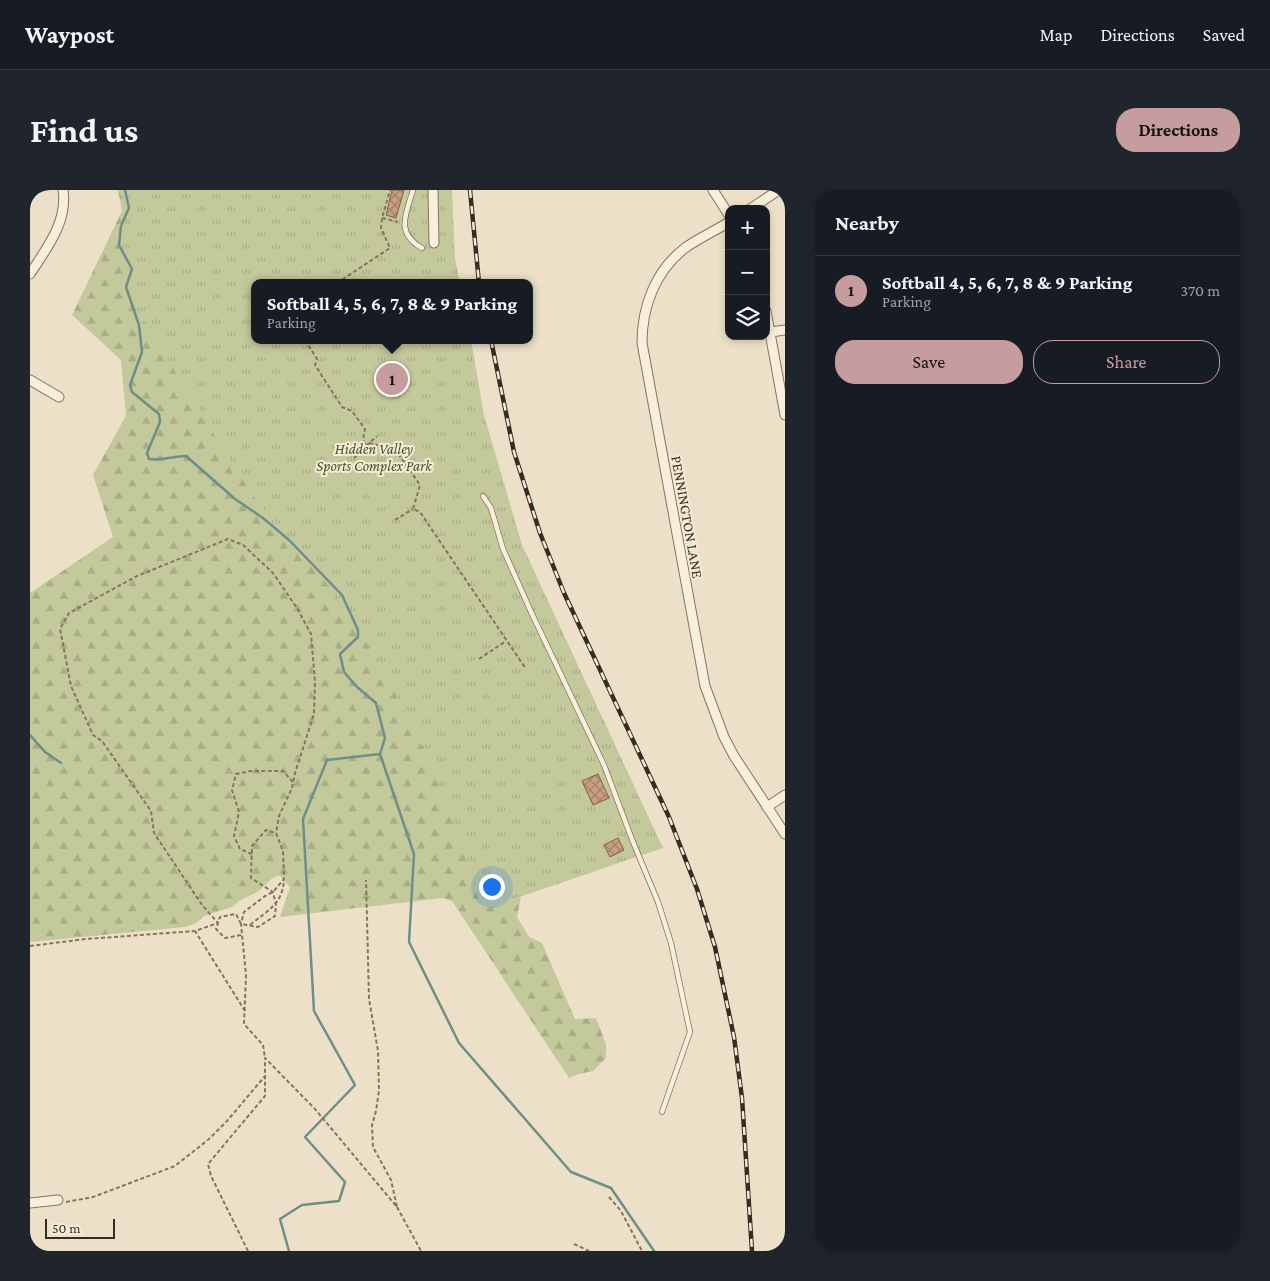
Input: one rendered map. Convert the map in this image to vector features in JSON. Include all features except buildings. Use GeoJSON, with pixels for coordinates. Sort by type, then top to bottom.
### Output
{"type":"FeatureCollection","features":[{"type":"Feature","properties":{"kind":"street"},"geometry":{"type":"LineString","coordinates":[[30,274],[59,224],[63,212],[64,190]]}},
{"type":"Feature","properties":{"kind":"street"},"geometry":{"type":"LineString","coordinates":[[433,190],[434,243]]}},
{"type":"Feature","properties":{"kind":"street"},"geometry":{"type":"LineString","coordinates":[[713,190],[725,209]]}},
{"type":"Feature","properties":{"kind":"street"},"geometry":{"type":"LineString","coordinates":[[756,205],[778,190]]}},
{"type":"Feature","properties":{"kind":"street","name":"PENNINGTON LANE"},"geometry":{"type":"LineString","coordinates":[[725,224],[686,248],[666,267],[648,300],[642,330],[642,344],[705,686],[724,737],[734,756],[785,834]]}},
{"type":"Feature","properties":{"kind":"street"},"geometry":{"type":"LineString","coordinates":[[770,328],[785,415]]}},
{"type":"Feature","properties":{"kind":"street"},"geometry":{"type":"LineString","coordinates":[[771,332],[785,330]]}},
{"type":"Feature","properties":{"kind":"street"},"geometry":{"type":"LineString","coordinates":[[30,380],[59,397]]}},
{"type":"Feature","properties":{"kind":"street"},"geometry":{"type":"LineString","coordinates":[[767,807],[785,795]]}},
{"type":"Feature","properties":{"kind":"street"},"geometry":{"type":"LineString","coordinates":[[30,1203],[58,1200]]}},
{"type":"Feature","properties":{"kind":"lane"},"geometry":{"type":"LineString","coordinates":[[413,190],[404,226],[406,234],[422,248]]}},
{"type":"Feature","properties":{"kind":"lane"},"geometry":{"type":"LineString","coordinates":[[483,496],[491,508],[503,550],[604,765],[658,902],[671,943],[690,1032],[662,1112]]}},
{"type":"Feature","properties":{"kind":"path"},"geometry":{"type":"LineString","coordinates":[[342,279],[390,248],[381,228],[390,190]]}},
{"type":"Feature","properties":{"kind":"path"},"geometry":{"type":"LineString","coordinates":[[382,218],[398,223],[400,214]]}},
{"type":"Feature","properties":{"kind":"path"},"geometry":{"type":"LineString","coordinates":[[308,344],[317,359],[315,366],[342,407],[352,411],[365,429],[363,440],[366,446]]}},
{"type":"Feature","properties":{"kind":"path"},"geometry":{"type":"LineString","coordinates":[[354,458],[377,436]]}},
{"type":"Feature","properties":{"kind":"path"},"geometry":{"type":"LineString","coordinates":[[369,443],[395,449],[420,485],[413,509],[395,520]]}},
{"type":"Feature","properties":{"kind":"path"},"geometry":{"type":"LineString","coordinates":[[413,509],[420,512],[526,669]]}},
{"type":"Feature","properties":{"kind":"path"},"geometry":{"type":"LineString","coordinates":[[218,924],[202,905],[154,833],[151,810],[102,741],[93,735],[71,686],[60,629],[69,613],[137,576],[228,539],[243,545],[273,573],[297,608],[311,634],[315,682],[314,714],[293,782],[279,816],[276,833],[284,851],[283,893],[276,905],[250,925]]}},
{"type":"Feature","properties":{"kind":"path"},"geometry":{"type":"LineString","coordinates":[[479,660],[507,640]]}},
{"type":"Feature","properties":{"kind":"path"},"geometry":{"type":"LineString","coordinates":[[252,854],[240,849],[234,836],[239,812],[232,790],[236,774],[251,771],[282,771],[293,782]]}},
{"type":"Feature","properties":{"kind":"path"},"geometry":{"type":"LineString","coordinates":[[241,924],[258,928],[274,916],[276,905],[274,892],[251,878],[252,846],[266,830],[276,833]]}},
{"type":"Feature","properties":{"kind":"path"},"geometry":{"type":"LineString","coordinates":[[248,1251],[211,1176],[208,1164],[265,1096],[263,1045],[244,1024],[246,975],[241,924],[244,912],[265,896],[274,892],[284,879]]}},
{"type":"Feature","properties":{"kind":"path"},"geometry":{"type":"LineString","coordinates":[[366,880],[369,928],[369,999],[378,1051],[379,1090],[372,1125],[373,1147],[391,1180],[397,1207]]}},
{"type":"Feature","properties":{"kind":"path"},"geometry":{"type":"LineString","coordinates":[[241,924],[236,914],[220,917],[216,929],[225,938],[241,935]]}},
{"type":"Feature","properties":{"kind":"path"},"geometry":{"type":"LineString","coordinates":[[30,946],[86,939],[195,931],[218,924]]}},
{"type":"Feature","properties":{"kind":"path"},"geometry":{"type":"LineString","coordinates":[[195,931],[245,1011]]}},
{"type":"Feature","properties":{"kind":"path"},"geometry":{"type":"LineString","coordinates":[[265,1058],[315,1109],[397,1207],[421,1251]]}},
{"type":"Feature","properties":{"kind":"path"},"geometry":{"type":"LineString","coordinates":[[58,1200],[64,1202],[93,1197],[175,1166],[221,1127],[264,1076]]}},
{"type":"Feature","properties":{"kind":"path"},"geometry":{"type":"LineString","coordinates":[[608,1197],[621,1211],[642,1251]]}},
{"type":"Feature","properties":{"kind":"path"},"geometry":{"type":"LineString","coordinates":[[574,1244],[589,1251]]}},
{"type":"Feature","properties":{"kind":"green space"},"geometry":{"type":"Polygon","coordinates":[[[118,190],[155,190],[249,450],[415,721],[486,907],[521,897],[517,917],[529,937],[542,943],[575,1019],[596,1018],[606,1044],[606,1058],[593,1071],[569,1078],[452,901],[443,898],[280,917],[290,887],[279,875],[271,879],[259,891],[239,901],[232,907],[204,916],[196,923],[185,927],[30,942],[30,593],[113,537],[93,475],[126,416],[121,360],[72,315],[122,211],[118,190]]]}},
{"type":"Feature","properties":{"kind":"green space","name":"Hidden Valley Sports Complex Park"},"geometry":{"type":"Polygon","coordinates":[[[125,190],[452,190],[455,258],[459,279],[251,279],[251,344],[472,344],[484,415],[522,545],[663,848],[482,910],[470,870],[440,789],[423,749],[384,672],[339,600],[264,511],[131,300],[126,287],[131,269],[119,245],[121,226],[129,208],[125,190]]]}},
{"type":"Feature","properties":{"kind":"waterway"},"geometry":{"type":"LineString","coordinates":[[125,190],[129,208],[121,226],[119,245],[132,269],[126,287],[139,325],[142,352],[130,385],[132,392],[159,414],[160,422],[147,453],[149,459],[186,456],[235,499],[263,518],[289,540],[342,595],[358,630],[358,637],[340,654],[344,672],[357,687],[376,703],[385,738],[380,754],[327,760],[303,819],[314,1011],[355,1085],[305,1137],[345,1182],[339,1201],[302,1205],[280,1219],[289,1251]]}},
{"type":"Feature","properties":{"kind":"waterway"},"geometry":{"type":"LineString","coordinates":[[30,735],[45,752],[61,763]]}},
{"type":"Feature","properties":{"kind":"waterway"},"geometry":{"type":"LineString","coordinates":[[380,754],[414,854],[409,942],[459,1043],[571,1172],[611,1188],[654,1251]]}},
{"type":"Feature","properties":{"kind":"railway"},"geometry":{"type":"LineString","coordinates":[[470,190],[479,279]]}},
{"type":"Feature","properties":{"kind":"railway"},"geometry":{"type":"LineString","coordinates":[[492,344],[514,452],[540,533],[564,593],[669,817],[697,889],[715,947],[734,1037],[742,1098],[752,1251]]}},
{"type":"Feature","properties":{"kind":"place","name":"Softball 4, 5, 6, 7, 8 & 9 Parking"},"geometry":{"type":"Point","coordinates":[392,379]}}]}
